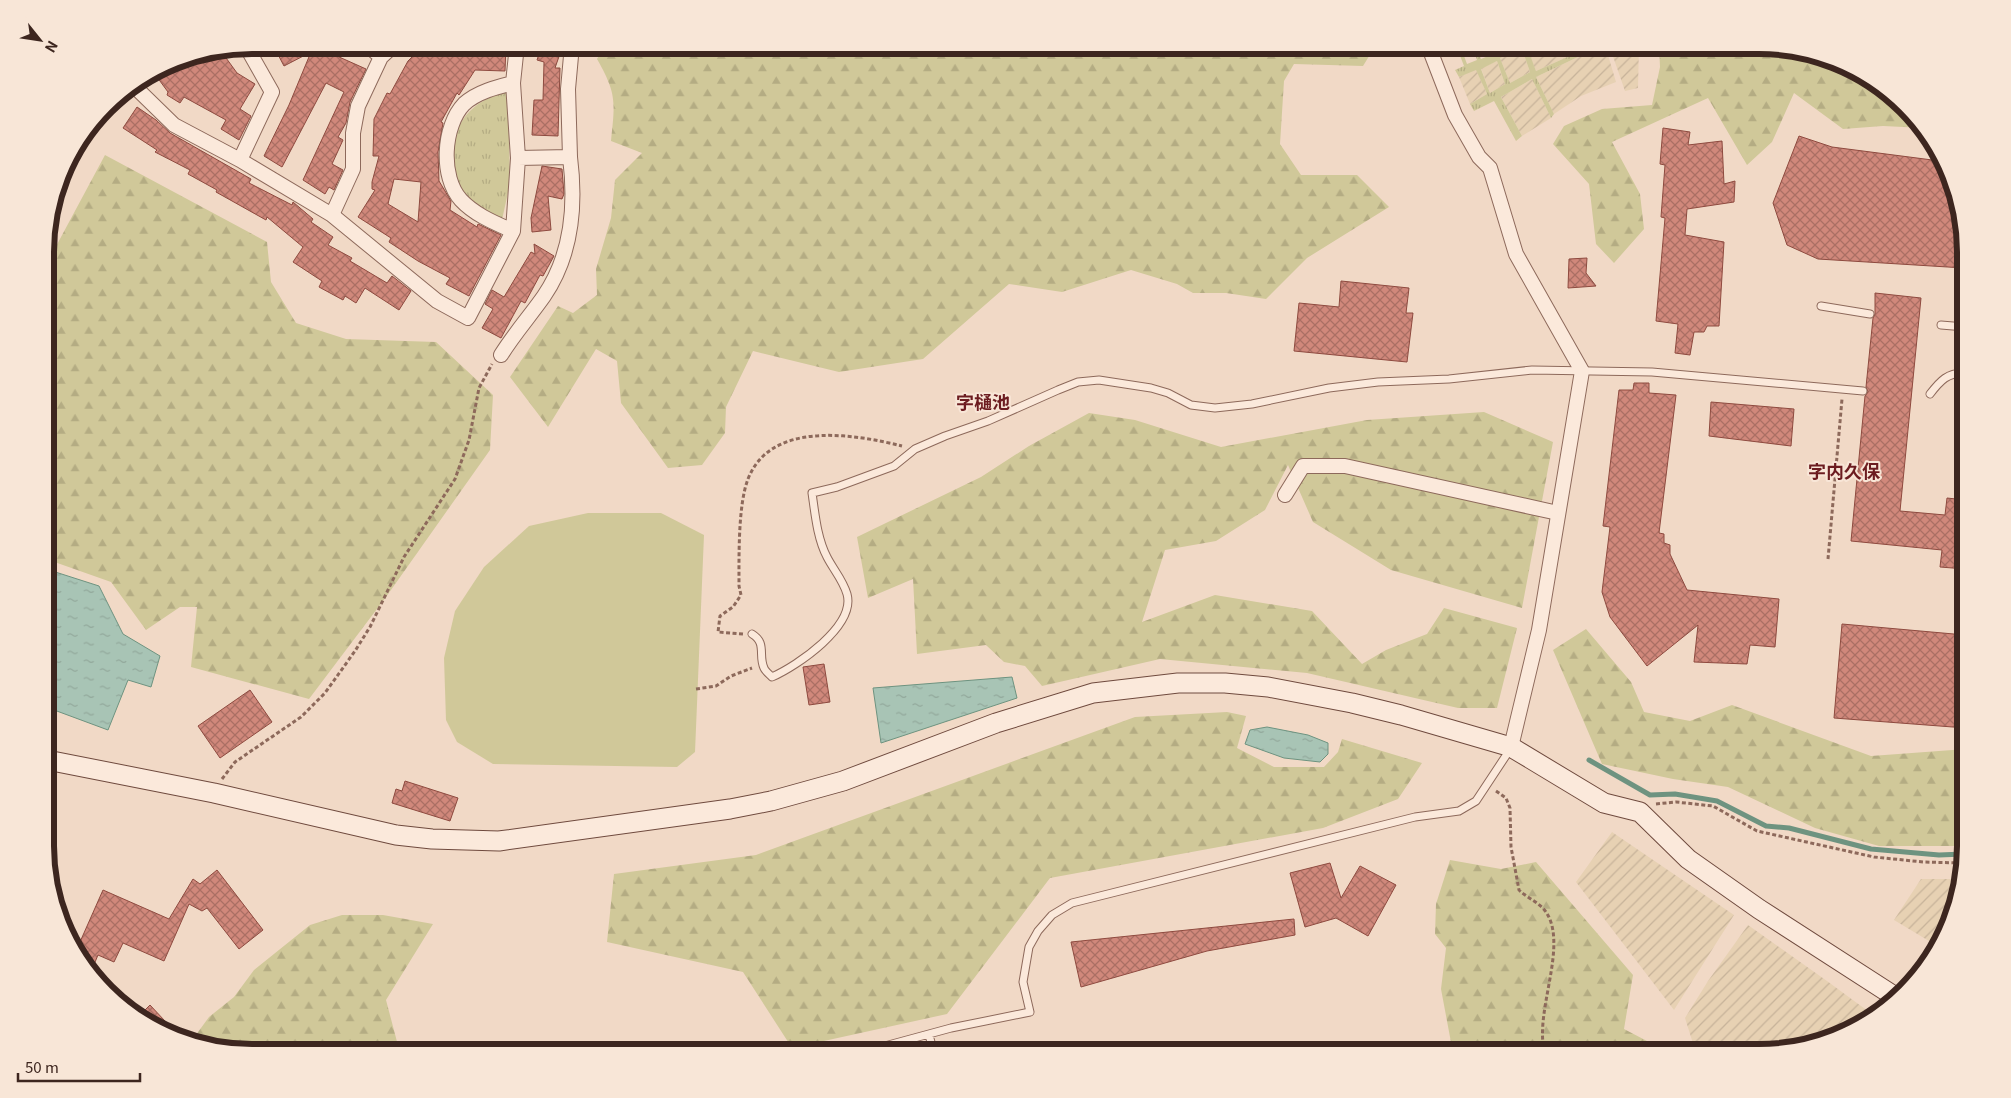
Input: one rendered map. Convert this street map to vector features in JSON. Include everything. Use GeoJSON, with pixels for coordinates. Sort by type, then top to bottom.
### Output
{"type":"FeatureCollection","features":[{"type":"Feature","properties":{"kind":"street"},"geometry":{"type":"LineString","coordinates":[[240,160],[272,92],[251,54]]}},
{"type":"Feature","properties":{"kind":"street"},"geometry":{"type":"LineString","coordinates":[[378,54],[381,57]]}},
{"type":"Feature","properties":{"kind":"street"},"geometry":{"type":"LineString","coordinates":[[332,215],[353,168],[353,133],[358,106],[381,57],[384,54]]}},
{"type":"Feature","properties":{"kind":"street"},"geometry":{"type":"LineString","coordinates":[[138,90],[174,126],[240,160],[332,215],[437,301],[468,318],[513,231],[518,158],[513,83],[516,54]]}},
{"type":"Feature","properties":{"kind":"street"},"geometry":{"type":"LineString","coordinates":[[501,355],[513,335],[544,295],[566,252],[570,229],[573,180],[570,157],[568,89],[571,54]]}},
{"type":"Feature","properties":{"kind":"street"},"geometry":{"type":"LineString","coordinates":[[1431,54],[1454,115],[1479,157],[1490,168],[1516,254],[1582,370],[1539,630],[1511,747]]}},
{"type":"Feature","properties":{"kind":"street"},"geometry":{"type":"LineString","coordinates":[[513,83],[490,89],[464,104],[451,127],[445,155],[450,178],[460,200],[483,218],[513,231]]}},
{"type":"Feature","properties":{"kind":"street"},"geometry":{"type":"LineString","coordinates":[[518,158],[570,157]]}},
{"type":"Feature","properties":{"kind":"street"},"geometry":{"type":"LineString","coordinates":[[1285,495],[1303,466],[1345,466],[1558,513]]}},
{"type":"Feature","properties":{"kind":"street"},"geometry":{"type":"LineString","coordinates":[[54,761],[214,793],[396,835],[468,841],[499,841],[540,837],[771,801],[843,781],[996,723],[1093,693],[1178,682],[1225,683],[1268,687],[1401,715],[1511,747],[1604,803],[1640,812],[1688,859],[1759,909],[1891,994]]}},
{"type":"Feature","properties":{"kind":"lane"},"geometry":{"type":"LineString","coordinates":[[1821,306],[1870,314]]}},
{"type":"Feature","properties":{"kind":"lane"},"geometry":{"type":"LineString","coordinates":[[1941,324],[1957,326]]}},
{"type":"Feature","properties":{"kind":"lane"},"geometry":{"type":"LineString","coordinates":[[752,634],[758,638],[763,648],[763,667],[772,677],[832,635],[845,615],[848,595],[840,576],[826,556],[812,493],[837,487],[894,466],[915,449],[1078,382],[1099,380],[1125,382],[1168,393],[1191,405],[1214,408],[1252,404],[1329,388],[1378,382],[1449,379],[1532,370],[1652,372],[1863,391]]}},
{"type":"Feature","properties":{"kind":"lane"},"geometry":{"type":"LineString","coordinates":[[1930,394],[1941,380],[1957,372]]}},
{"type":"Feature","properties":{"kind":"lane"},"geometry":{"type":"LineString","coordinates":[[894,1044],[951,1028],[1030,1012],[1023,982],[1029,948],[1038,931],[1052,915],[1072,903],[1415,817],[1459,811],[1476,800],[1511,747]]}},
{"type":"Feature","properties":{"kind":"lane"},"geometry":{"type":"LineString","coordinates":[[929,1035],[932,1044]]}},
{"type":"Feature","properties":{"kind":"path"},"geometry":{"type":"LineString","coordinates":[[214,793],[227,770],[301,717],[325,693],[355,651],[404,557],[455,478],[467,448],[479,388],[498,353],[501,355]]}},
{"type":"Feature","properties":{"kind":"path"},"geometry":{"type":"LineString","coordinates":[[1828,559],[1843,388]]}},
{"type":"Feature","properties":{"kind":"path"},"geometry":{"type":"LineString","coordinates":[[752,634],[730,635],[718,632],[720,616],[733,606],[741,595],[738,586],[743,499],[748,478],[766,453],[790,441],[830,435],[851,435],[915,449]]}},
{"type":"Feature","properties":{"kind":"path"},"geometry":{"type":"LineString","coordinates":[[696,689],[716,686],[746,669],[763,667]]}},
{"type":"Feature","properties":{"kind":"path"},"geometry":{"type":"LineString","coordinates":[[1487,784],[1506,798],[1510,808],[1511,847],[1518,890],[1546,912],[1553,933],[1550,976],[1542,1028],[1543,1044]]}},
{"type":"Feature","properties":{"kind":"path"},"geometry":{"type":"LineString","coordinates":[[1640,812],[1653,804],[1676,802],[1714,806],[1757,831],[1874,857],[1923,862],[1957,863]]}},
{"type":"Feature","properties":{"kind":"shaded area"},"geometry":{"type":"Polygon","coordinates":[[[1510,54],[1524,54],[1530,72],[1510,83],[1500,58],[1510,54]]]}},
{"type":"Feature","properties":{"kind":"shaded area"},"geometry":{"type":"Polygon","coordinates":[[[1529,54],[1574,54],[1536,71],[1529,54]]]}},
{"type":"Feature","properties":{"kind":"shaded area"},"geometry":{"type":"Polygon","coordinates":[[[1584,54],[1608,54],[1616,82],[1581,96],[1554,114],[1536,77],[1584,54]]]}},
{"type":"Feature","properties":{"kind":"shaded area"},"geometry":{"type":"Polygon","coordinates":[[[1612,54],[1639,54],[1638,88],[1625,91],[1612,54]]]}},
{"type":"Feature","properties":{"kind":"shaded area"},"geometry":{"type":"Polygon","coordinates":[[[1497,61],[1505,84],[1490,93],[1481,68],[1497,61]]]}},
{"type":"Feature","properties":{"kind":"shaded area"},"geometry":{"type":"Polygon","coordinates":[[[1476,69],[1487,94],[1470,104],[1459,77],[1476,69]]]}},
{"type":"Feature","properties":{"kind":"shaded area"},"geometry":{"type":"Polygon","coordinates":[[[1532,79],[1551,118],[1522,136],[1501,97],[1532,79]]]}},
{"type":"Feature","properties":{"kind":"shaded area"},"geometry":{"type":"Polygon","coordinates":[[[1612,832],[1734,915],[1674,1010],[1576,882],[1612,832]]]}},
{"type":"Feature","properties":{"kind":"shaded area"},"geometry":{"type":"Polygon","coordinates":[[[1921,879],[1954,879],[1947,910],[1932,943],[1894,920],[1921,879]]]}},
{"type":"Feature","properties":{"kind":"shaded area"},"geometry":{"type":"Polygon","coordinates":[[[1748,925],[1868,1011],[1847,1024],[1823,1034],[1785,1043],[1693,1044],[1685,1018],[1708,981],[1748,925]]]}},
{"type":"Feature","properties":{"kind":"green space"},"geometry":{"type":"Polygon","coordinates":[[[600,54],[1370,54],[1363,66],[1294,64],[1284,81],[1280,144],[1301,175],[1357,175],[1389,207],[1307,258],[1266,299],[1226,293],[1193,293],[1177,284],[1131,270],[1062,292],[1009,284],[923,359],[839,372],[753,351],[726,407],[725,433],[702,465],[668,468],[621,403],[617,361],[596,349],[548,427],[510,377],[558,306],[573,313],[597,295],[596,269],[611,218],[615,180],[642,153],[611,141],[613,99],[604,71],[597,59],[600,54]]]}},
{"type":"Feature","properties":{"kind":"green space"},"geometry":{"type":"Polygon","coordinates":[[[1459,54],[1463,54],[1467,64],[1477,60],[1475,54],[1479,54],[1481,59],[1493,54],[1510,54],[1500,58],[1510,83],[1530,72],[1524,54],[1530,54],[1536,71],[1574,54],[1584,54],[1536,77],[1554,114],[1551,118],[1532,79],[1501,97],[1522,136],[1516,141],[1494,101],[1474,111],[1470,104],[1487,94],[1476,70],[1459,77],[1455,70],[1464,66],[1459,54]],[[1497,61],[1481,69],[1490,93],[1505,84],[1497,61]]]}},
{"type":"Feature","properties":{"kind":"green space"},"geometry":{"type":"Polygon","coordinates":[[[1659,54],[1772,54],[1798,58],[1823,64],[1858,80],[1890,103],[1913,127],[1883,126],[1843,129],[1794,93],[1772,142],[1747,165],[1708,98],[1612,142],[1640,194],[1644,229],[1614,263],[1596,244],[1589,184],[1553,144],[1564,126],[1602,109],[1652,105],[1660,67],[1659,54]]]}},
{"type":"Feature","properties":{"kind":"green space"},"geometry":{"type":"Polygon","coordinates":[[[508,92],[510,183],[502,220],[477,206],[464,194],[458,185],[455,174],[453,151],[458,129],[470,111],[488,98],[508,92]]]}},
{"type":"Feature","properties":{"kind":"green space"},"geometry":{"type":"Polygon","coordinates":[[[105,155],[267,242],[271,282],[296,323],[346,339],[436,342],[493,395],[490,450],[386,597],[309,699],[191,667],[197,607],[180,607],[146,630],[111,582],[54,562],[54,250],[105,155]]]}},
{"type":"Feature","properties":{"kind":"green space"},"geometry":{"type":"Polygon","coordinates":[[[1484,412],[1553,442],[1522,608],[1391,570],[1313,522],[1288,465],[1265,510],[1216,541],[1165,550],[1142,622],[1215,595],[1312,611],[1362,664],[1386,650],[1427,634],[1444,608],[1517,628],[1497,708],[1458,708],[1307,673],[1160,659],[1042,686],[1025,666],[1004,662],[986,645],[917,654],[913,579],[868,598],[857,537],[981,477],[1029,446],[1089,413],[1135,420],[1221,447],[1367,420],[1484,412]]]}},
{"type":"Feature","properties":{"kind":"green space"},"geometry":{"type":"Polygon","coordinates":[[[588,513],[661,513],[704,535],[695,752],[677,767],[493,764],[457,742],[446,720],[444,658],[455,611],[484,567],[529,526],[588,513]]]}},
{"type":"Feature","properties":{"kind":"green space"},"geometry":{"type":"Polygon","coordinates":[[[1586,629],[1631,682],[1644,712],[1690,721],[1732,705],[1871,756],[1957,750],[1957,846],[1879,846],[1815,828],[1728,787],[1673,779],[1602,764],[1553,650],[1586,629]]]}},
{"type":"Feature","properties":{"kind":"green space"},"geometry":{"type":"Polygon","coordinates":[[[1227,712],[1246,716],[1237,748],[1274,767],[1324,767],[1338,752],[1342,739],[1422,763],[1398,799],[1323,828],[1050,878],[947,1014],[810,1044],[789,1044],[743,972],[607,942],[614,874],[756,855],[1135,717],[1227,712]]]}},
{"type":"Feature","properties":{"kind":"green space"},"geometry":{"type":"Polygon","coordinates":[[[1450,860],[1501,869],[1536,862],[1633,975],[1624,1029],[1653,1044],[1451,1044],[1441,989],[1446,948],[1435,934],[1436,904],[1450,860]]]}},
{"type":"Feature","properties":{"kind":"green space"},"geometry":{"type":"Polygon","coordinates":[[[342,915],[383,915],[433,924],[386,1000],[398,1044],[239,1044],[195,1036],[209,1017],[234,997],[254,970],[310,925],[342,915]]]}},
{"type":"Feature","properties":{"kind":"water"},"geometry":{"type":"Polygon","coordinates":[[[54,572],[99,586],[123,634],[160,656],[151,687],[128,680],[108,730],[54,710],[54,572]]]}},
{"type":"Feature","properties":{"kind":"water"},"geometry":{"type":"Polygon","coordinates":[[[1012,677],[1017,698],[881,743],[873,688],[1012,677]]]}},
{"type":"Feature","properties":{"kind":"water"},"geometry":{"type":"Polygon","coordinates":[[[1267,727],[1308,735],[1328,743],[1328,754],[1320,762],[1284,758],[1245,744],[1250,730],[1267,727]]]}},
{"type":"Feature","properties":{"kind":"building"},"geometry":{"type":"Polygon","coordinates":[[[278,54],[307,54],[284,66],[278,54]]]}},
{"type":"Feature","properties":{"kind":"building"},"geometry":{"type":"Polygon","coordinates":[[[310,54],[332,54],[366,69],[350,102],[346,123],[338,137],[343,140],[332,164],[343,170],[334,190],[329,187],[325,194],[303,180],[344,92],[326,83],[282,167],[264,156],[289,105],[310,54]]]}},
{"type":"Feature","properties":{"kind":"building"},"geometry":{"type":"Polygon","coordinates":[[[415,54],[506,54],[505,71],[475,70],[459,95],[457,93],[441,122],[443,123],[438,152],[439,181],[451,201],[450,210],[477,227],[478,224],[501,235],[469,296],[446,284],[450,278],[418,261],[389,242],[391,238],[358,217],[375,190],[372,189],[372,182],[379,156],[373,156],[374,119],[387,93],[390,94],[408,61],[415,54]],[[394,179],[388,204],[418,222],[421,182],[394,179]]]}},
{"type":"Feature","properties":{"kind":"building"},"geometry":{"type":"Polygon","coordinates":[[[539,54],[560,54],[555,68],[560,68],[558,136],[532,135],[534,100],[543,100],[544,62],[537,60],[539,54]]]}},
{"type":"Feature","properties":{"kind":"building"},"geometry":{"type":"Polygon","coordinates":[[[224,55],[237,73],[255,84],[240,109],[251,116],[239,140],[221,129],[226,120],[184,97],[180,103],[167,95],[168,92],[157,78],[188,64],[224,55]]]}},
{"type":"Feature","properties":{"kind":"building"},"geometry":{"type":"Polygon","coordinates":[[[137,107],[156,120],[170,133],[251,179],[249,183],[292,205],[293,202],[313,219],[311,222],[333,237],[328,245],[352,258],[350,261],[387,283],[392,276],[411,291],[399,310],[365,288],[356,303],[345,296],[343,300],[319,287],[322,281],[293,262],[303,247],[267,217],[266,220],[216,192],[217,190],[188,174],[190,170],[155,152],[157,150],[123,128],[137,107]]]}},
{"type":"Feature","properties":{"kind":"building"},"geometry":{"type":"Polygon","coordinates":[[[1663,128],[1690,132],[1688,145],[1722,141],[1724,184],[1735,181],[1734,202],[1687,209],[1685,235],[1724,242],[1719,326],[1707,326],[1704,332],[1694,332],[1690,355],[1675,353],[1678,324],[1656,321],[1665,218],[1661,217],[1665,165],[1660,164],[1663,128]]]}},
{"type":"Feature","properties":{"kind":"building"},"geometry":{"type":"Polygon","coordinates":[[[1799,136],[1832,147],[1935,160],[1947,188],[1956,226],[1957,268],[1818,259],[1787,245],[1773,203],[1799,136]]]}},
{"type":"Feature","properties":{"kind":"building"},"geometry":{"type":"Polygon","coordinates":[[[542,166],[562,169],[564,194],[562,199],[548,196],[551,230],[532,232],[531,218],[542,166]]]}},
{"type":"Feature","properties":{"kind":"building"},"geometry":{"type":"Polygon","coordinates":[[[534,244],[554,256],[543,276],[540,275],[525,303],[521,301],[501,338],[482,328],[493,309],[485,304],[492,290],[504,297],[531,252],[535,254],[534,244]]]}},
{"type":"Feature","properties":{"kind":"building"},"geometry":{"type":"Polygon","coordinates":[[[1587,258],[1586,273],[1596,286],[1568,288],[1569,259],[1587,258]]]}},
{"type":"Feature","properties":{"kind":"building"},"geometry":{"type":"Polygon","coordinates":[[[1341,281],[1409,288],[1406,313],[1413,313],[1407,362],[1294,351],[1299,303],[1339,307],[1341,281]]]}},
{"type":"Feature","properties":{"kind":"building"},"geometry":{"type":"Polygon","coordinates":[[[1875,293],[1921,298],[1900,511],[1945,515],[1947,498],[1957,499],[1957,568],[1940,567],[1942,550],[1851,541],[1865,396],[1868,392],[1866,387],[1873,318],[1875,314],[1875,293]]]}},
{"type":"Feature","properties":{"kind":"building"},"geometry":{"type":"Polygon","coordinates":[[[1634,383],[1649,383],[1649,393],[1676,395],[1659,533],[1664,534],[1664,543],[1670,545],[1670,554],[1687,590],[1779,599],[1775,647],[1750,645],[1747,664],[1694,662],[1698,625],[1647,666],[1610,617],[1602,592],[1610,527],[1603,526],[1619,390],[1633,390],[1634,383]]]}},
{"type":"Feature","properties":{"kind":"building"},"geometry":{"type":"Polygon","coordinates":[[[1711,402],[1794,409],[1791,446],[1709,436],[1711,402]]]}},
{"type":"Feature","properties":{"kind":"building"},"geometry":{"type":"Polygon","coordinates":[[[1842,624],[1957,634],[1957,727],[1834,718],[1842,624]]]}},
{"type":"Feature","properties":{"kind":"building"},"geometry":{"type":"Polygon","coordinates":[[[824,664],[830,702],[809,705],[803,667],[824,664]]]}},
{"type":"Feature","properties":{"kind":"building"},"geometry":{"type":"Polygon","coordinates":[[[250,690],[272,722],[220,758],[198,726],[250,690]]]}},
{"type":"Feature","properties":{"kind":"building"},"geometry":{"type":"Polygon","coordinates":[[[405,781],[458,798],[450,821],[392,803],[396,789],[402,791],[405,781]]]}},
{"type":"Feature","properties":{"kind":"building"},"geometry":{"type":"Polygon","coordinates":[[[1330,863],[1341,898],[1360,866],[1396,885],[1368,936],[1336,918],[1305,927],[1290,873],[1330,863]]]}},
{"type":"Feature","properties":{"kind":"building"},"geometry":{"type":"Polygon","coordinates":[[[217,870],[263,930],[239,949],[207,908],[202,911],[189,904],[164,961],[123,943],[114,962],[98,955],[94,965],[79,944],[103,890],[169,919],[193,879],[200,884],[217,870]]]}},
{"type":"Feature","properties":{"kind":"building"},"geometry":{"type":"Polygon","coordinates":[[[1294,919],[1295,935],[1207,951],[1081,987],[1071,942],[1294,919]]]}},
{"type":"Feature","properties":{"kind":"building"},"geometry":{"type":"Polygon","coordinates":[[[150,1005],[170,1027],[153,1018],[143,1012],[150,1005]]]}},
{"type":"Feature","properties":{"kind":"waterway"},"geometry":{"type":"LineString","coordinates":[[1589,760],[1650,795],[1675,794],[1717,801],[1766,826],[1789,828],[1871,849],[1939,855],[1957,854]]}},
{"type":"Feature","properties":{"kind":"district","name":"字樋池"},"geometry":{"type":"Point","coordinates":[983,403]}},
{"type":"Feature","properties":{"kind":"district","name":"字内久保"},"geometry":{"type":"Point","coordinates":[1844,472]}}]}
